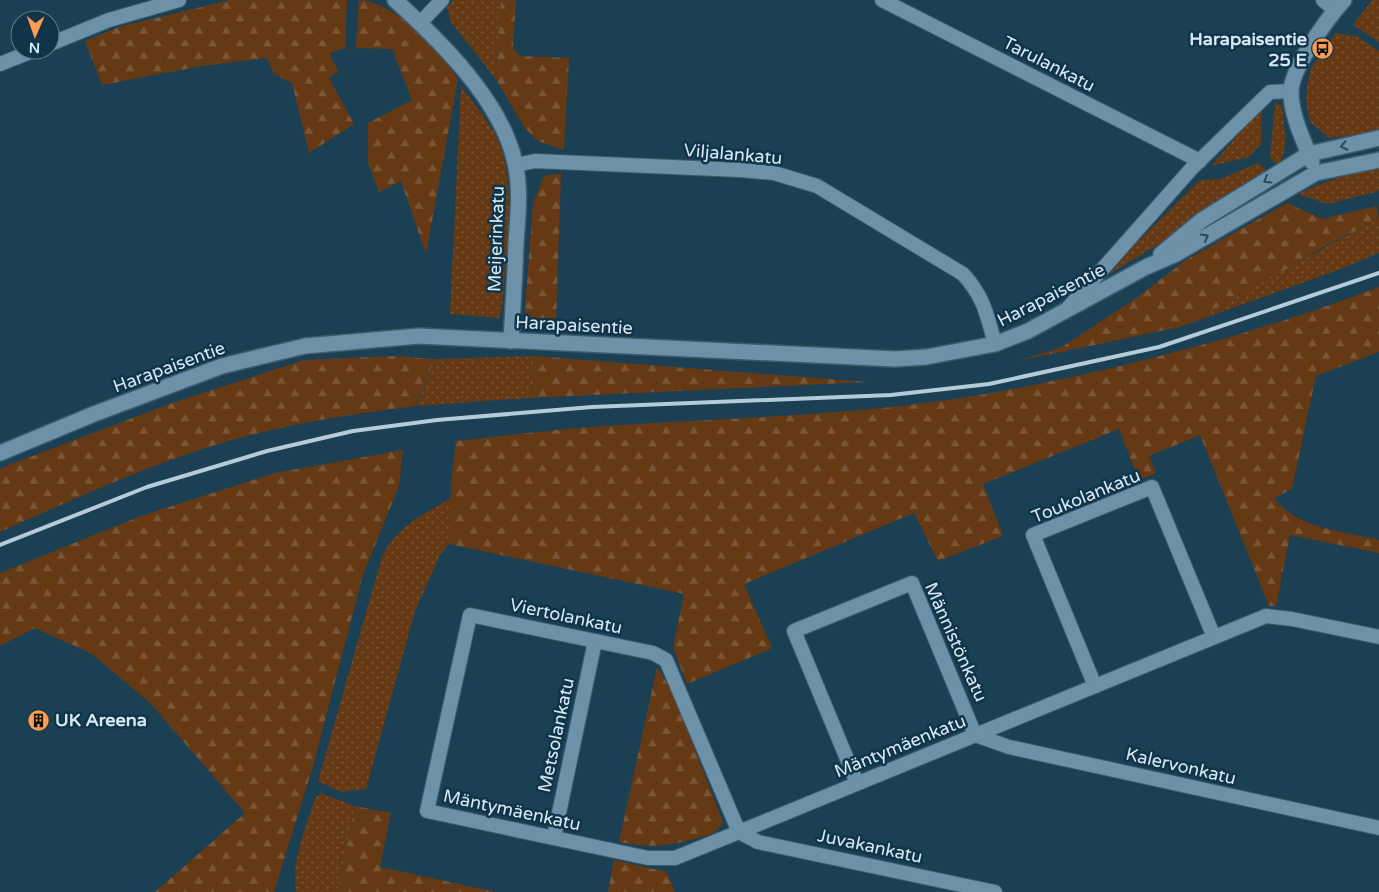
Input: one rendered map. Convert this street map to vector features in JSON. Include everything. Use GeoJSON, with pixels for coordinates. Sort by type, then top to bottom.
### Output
{"type":"FeatureCollection","features":[{"type":"Feature","properties":{"kind":"main road","name":"Meijerinkatu"},"geometry":{"type":"LineString","coordinates":[[395,0],[420,22],[492,107],[510,145],[516,165],[519,201],[511,341]]}},
{"type":"Feature","properties":{"kind":"main road"},"geometry":{"type":"LineString","coordinates":[[1316,173],[1300,132],[1291,91],[1303,58],[1334,3]]}},
{"type":"Feature","properties":{"kind":"main road","name":"Harapaisentie"},"geometry":{"type":"LineString","coordinates":[[1146,267],[1202,220],[1309,154],[1379,138]]}},
{"type":"Feature","properties":{"kind":"main road","name":"Harapaisentie"},"geometry":{"type":"LineString","coordinates":[[0,453],[222,366],[305,346],[419,336],[878,359],[926,357],[995,344],[1063,313],[1146,267],[1176,254],[1316,173],[1379,160]]}},
{"type":"Feature","properties":{"kind":"street"},"geometry":{"type":"LineString","coordinates":[[60,40],[110,20],[179,0]]}},
{"type":"Feature","properties":{"kind":"street"},"geometry":{"type":"LineString","coordinates":[[420,22],[442,0]]}},
{"type":"Feature","properties":{"kind":"street","name":"Tarulankatu"},"geometry":{"type":"LineString","coordinates":[[882,0],[1200,162]]}},
{"type":"Feature","properties":{"kind":"street"},"geometry":{"type":"LineString","coordinates":[[1063,313],[1200,162],[1270,92],[1291,91]]}},
{"type":"Feature","properties":{"kind":"street","name":"Viljalankatu"},"geometry":{"type":"LineString","coordinates":[[516,165],[535,161],[740,170],[774,173],[817,186],[963,274],[976,288],[984,302],[995,344]]}},
{"type":"Feature","properties":{"kind":"street","name":"Toukolankatu"},"geometry":{"type":"LineString","coordinates":[[1095,686],[1033,534],[1152,487],[1214,637]]}},
{"type":"Feature","properties":{"kind":"street","name":"Männistönkatu"},"geometry":{"type":"LineString","coordinates":[[857,783],[794,630],[912,583],[975,735]]}},
{"type":"Feature","properties":{"kind":"street","name":"Viertolankatu"},"geometry":{"type":"LineString","coordinates":[[427,811],[470,615],[653,653],[666,660],[739,832]]}},
{"type":"Feature","properties":{"kind":"street","name":"Mäntymäenkatu"},"geometry":{"type":"LineString","coordinates":[[427,811],[665,859],[739,832],[1266,616],[1379,637]]}},
{"type":"Feature","properties":{"kind":"street","name":"Metsolankatu"},"geometry":{"type":"LineString","coordinates":[[554,837],[595,641]]}},
{"type":"Feature","properties":{"kind":"street","name":"Kalervonkatu"},"geometry":{"type":"LineString","coordinates":[[975,735],[1009,747],[1379,828]]}},
{"type":"Feature","properties":{"kind":"street","name":"Juvakankatu"},"geometry":{"type":"LineString","coordinates":[[739,832],[758,842],[995,892]]}},
{"type":"Feature","properties":{"kind":"green space"},"geometry":{"type":"Polygon","coordinates":[[[230,0],[347,0],[345,48],[329,53],[338,71],[329,78],[354,124],[309,153],[292,83],[274,74],[267,58],[202,66],[102,85],[85,41],[119,27],[230,0]]]}},
{"type":"Feature","properties":{"kind":"green space"},"geometry":{"type":"Polygon","coordinates":[[[359,0],[382,7],[418,30],[434,47],[458,79],[426,254],[401,181],[379,192],[368,163],[368,123],[412,100],[392,49],[356,48],[359,0]]]}},
{"type":"Feature","properties":{"kind":"green space"},"geometry":{"type":"Polygon","coordinates":[[[454,0],[501,0],[495,78],[450,21],[447,7],[454,0]]]}},
{"type":"Feature","properties":{"kind":"green space"},"geometry":{"type":"Polygon","coordinates":[[[501,0],[516,0],[513,48],[520,56],[569,58],[564,150],[538,141],[525,128],[495,78],[501,0]]]}},
{"type":"Feature","properties":{"kind":"green space"},"geometry":{"type":"Polygon","coordinates":[[[1372,0],[1379,0],[1379,42],[1353,25],[1372,0]]]}},
{"type":"Feature","properties":{"kind":"green space"},"geometry":{"type":"Polygon","coordinates":[[[1336,33],[1356,36],[1379,51],[1379,132],[1329,138],[1310,122],[1306,102],[1311,68],[1336,33]]]}},
{"type":"Feature","properties":{"kind":"green space"},"geometry":{"type":"Polygon","coordinates":[[[461,86],[496,136],[507,171],[508,230],[502,308],[499,318],[450,314],[461,86]]]}},
{"type":"Feature","properties":{"kind":"green space"},"geometry":{"type":"Polygon","coordinates":[[[1275,102],[1282,106],[1286,143],[1281,161],[1276,165],[1270,157],[1275,102]]]}},
{"type":"Feature","properties":{"kind":"green space"},"geometry":{"type":"Polygon","coordinates":[[[1262,107],[1261,144],[1249,157],[1211,166],[1262,107]]]}},
{"type":"Feature","properties":{"kind":"green space"},"geometry":{"type":"Polygon","coordinates":[[[1258,163],[1267,172],[1220,200],[1164,241],[1099,280],[1200,180],[1221,179],[1258,163]]]}},
{"type":"Feature","properties":{"kind":"green space"},"geometry":{"type":"Polygon","coordinates":[[[1379,168],[1379,191],[1327,204],[1298,194],[1338,178],[1379,168]]]}},
{"type":"Feature","properties":{"kind":"green space"},"geometry":{"type":"Polygon","coordinates":[[[561,173],[556,321],[524,322],[533,203],[544,176],[561,173]]]}},
{"type":"Feature","properties":{"kind":"green space"},"geometry":{"type":"Polygon","coordinates":[[[1287,203],[1322,219],[1377,206],[1379,219],[1319,249],[1275,276],[1180,327],[1018,361],[1062,347],[1135,299],[1186,260],[1287,203]]]}},
{"type":"Feature","properties":{"kind":"green space"},"geometry":{"type":"Polygon","coordinates":[[[1379,219],[1379,253],[1341,269],[1180,327],[1329,245],[1379,219]]]}},
{"type":"Feature","properties":{"kind":"green space"},"geometry":{"type":"Polygon","coordinates":[[[1379,287],[1379,352],[1316,376],[1292,489],[1274,498],[1284,508],[1308,523],[1379,540],[1379,553],[1290,535],[1276,606],[1269,606],[1200,435],[1149,456],[1156,473],[1139,480],[1119,429],[983,484],[1003,536],[938,561],[914,513],[744,584],[772,648],[687,684],[673,648],[684,594],[449,544],[451,485],[456,441],[600,426],[762,417],[904,406],[950,400],[1046,383],[1142,361],[1238,335],[1379,287]]]}},
{"type":"Feature","properties":{"kind":"green space"},"geometry":{"type":"Polygon","coordinates":[[[394,356],[435,359],[415,406],[271,430],[186,454],[123,478],[0,532],[0,469],[172,403],[304,360],[394,356]]]}},
{"type":"Feature","properties":{"kind":"green space"},"geometry":{"type":"Polygon","coordinates":[[[534,356],[529,398],[416,406],[435,359],[534,356]]]}},
{"type":"Feature","properties":{"kind":"green space"},"geometry":{"type":"Polygon","coordinates":[[[534,356],[868,382],[529,398],[534,356]]]}},
{"type":"Feature","properties":{"kind":"green space"},"geometry":{"type":"Polygon","coordinates":[[[403,450],[399,486],[363,575],[313,766],[274,892],[155,892],[245,813],[151,704],[92,654],[35,628],[0,646],[0,573],[141,516],[275,473],[403,450]]]}},
{"type":"Feature","properties":{"kind":"green space"},"geometry":{"type":"Polygon","coordinates":[[[451,498],[449,544],[440,555],[415,611],[366,789],[341,792],[318,781],[381,560],[393,539],[410,523],[451,498]]]}},
{"type":"Feature","properties":{"kind":"green space"},"geometry":{"type":"Polygon","coordinates":[[[657,667],[672,691],[723,822],[715,833],[679,843],[645,846],[619,842],[657,667]]]}},
{"type":"Feature","properties":{"kind":"green space"},"geometry":{"type":"Polygon","coordinates":[[[320,793],[355,806],[337,892],[296,892],[297,857],[315,798],[320,793]]]}},
{"type":"Feature","properties":{"kind":"green space"},"geometry":{"type":"Polygon","coordinates":[[[355,806],[391,813],[380,867],[496,892],[337,892],[355,806]]]}},
{"type":"Feature","properties":{"kind":"green space"},"geometry":{"type":"Polygon","coordinates":[[[614,860],[667,872],[675,892],[608,892],[614,860]]]}},
{"type":"Feature","properties":{"kind":"railway"},"geometry":{"type":"LineString","coordinates":[[0,545],[147,487],[267,451],[353,431],[437,420],[592,407],[891,395],[989,384],[1159,347],[1379,273]]}},
{"type":"Feature","properties":{"kind":"place","name":"Harapaisentie 25 E"},"geometry":{"type":"Point","coordinates":[1323,49]}},
{"type":"Feature","properties":{"kind":"place","name":"UK Areena"},"geometry":{"type":"Point","coordinates":[39,720]}}]}
